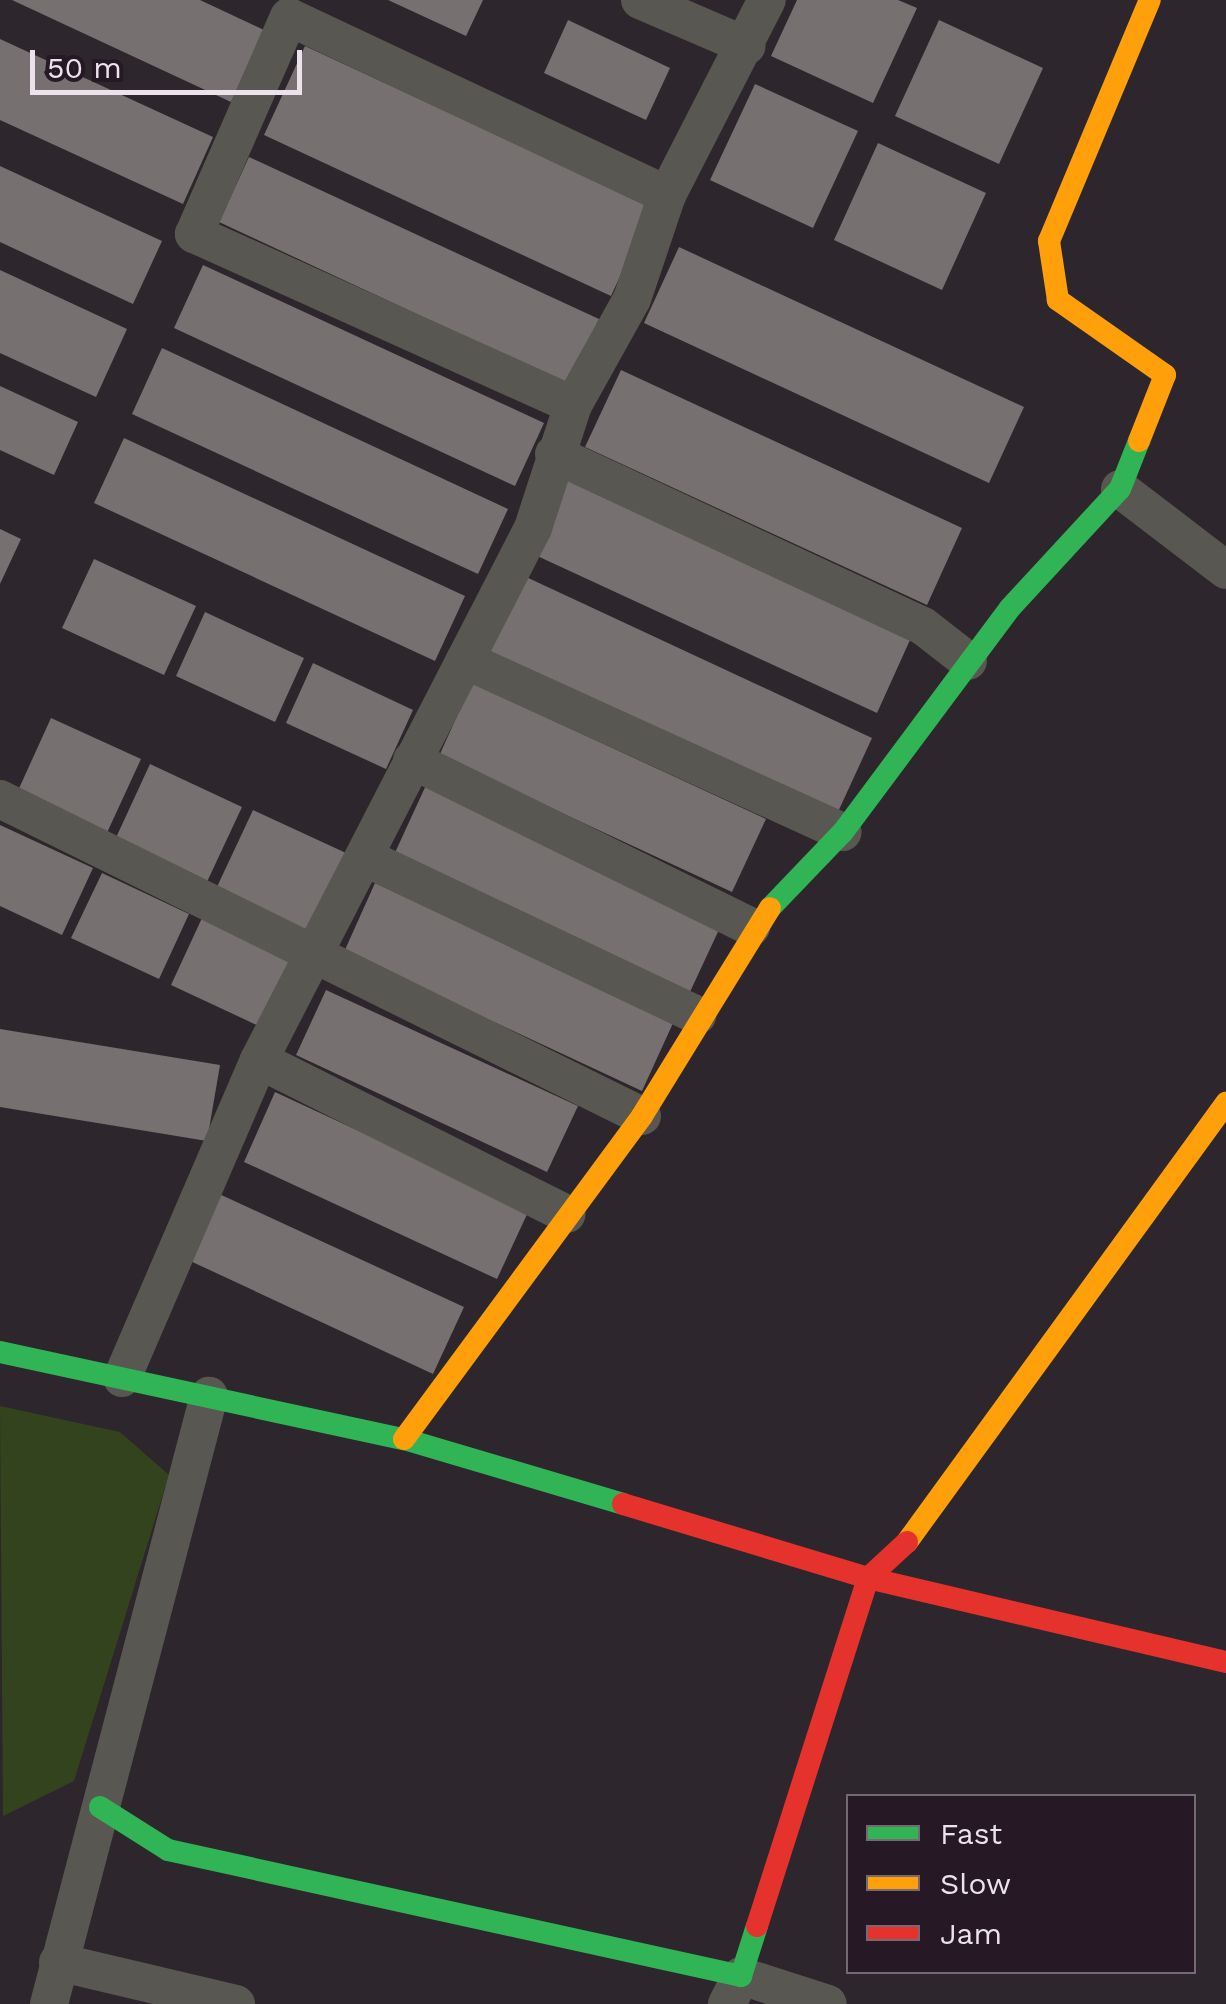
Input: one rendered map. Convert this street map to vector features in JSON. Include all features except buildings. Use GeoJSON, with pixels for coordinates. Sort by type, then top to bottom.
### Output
{"type":"FeatureCollection","features":[{"type":"Feature","properties":{"kind":"street"},"geometry":{"type":"LineString","coordinates":[[640,0],[747,46]]}},
{"type":"Feature","properties":{"kind":"street"},"geometry":{"type":"LineString","coordinates":[[122,1378],[259,1060],[532,528],[573,404],[632,298],[666,195],[768,0]]}},
{"type":"Feature","properties":{"kind":"street"},"geometry":{"type":"LineString","coordinates":[[404,1439],[642,1116],[698,1014],[752,928],[843,832],[968,660],[1120,490],[1165,375],[1058,300],[1050,242],[1150,0]]}},
{"type":"Feature","properties":{"kind":"street"},"geometry":{"type":"LineString","coordinates":[[573,404],[194,234],[290,17],[666,195]]}},
{"type":"Feature","properties":{"kind":"street"},"geometry":{"type":"LineString","coordinates":[[554,454],[922,626],[968,660]]}},
{"type":"Feature","properties":{"kind":"street"},"geometry":{"type":"LineString","coordinates":[[1120,490],[1226,570]]}},
{"type":"Feature","properties":{"kind":"street"},"geometry":{"type":"LineString","coordinates":[[465,660],[843,832]]}},
{"type":"Feature","properties":{"kind":"street"},"geometry":{"type":"LineString","coordinates":[[412,760],[752,928]]}},
{"type":"Feature","properties":{"kind":"street"},"geometry":{"type":"LineString","coordinates":[[0,799],[642,1116]]}},
{"type":"Feature","properties":{"kind":"street"},"geometry":{"type":"LineString","coordinates":[[364,857],[698,1014]]}},
{"type":"Feature","properties":{"kind":"street"},"geometry":{"type":"LineString","coordinates":[[259,1060],[568,1214]]}},
{"type":"Feature","properties":{"kind":"street"},"geometry":{"type":"LineString","coordinates":[[734,1990],[868,1578],[900,1552],[1226,1103]]}},
{"type":"Feature","properties":{"kind":"street"},"geometry":{"type":"LineString","coordinates":[[0,1352],[404,1439],[868,1578],[1226,1662]]}},
{"type":"Feature","properties":{"kind":"street"},"geometry":{"type":"LineString","coordinates":[[49,2004],[209,1396]]}},
{"type":"Feature","properties":{"kind":"street"},"geometry":{"type":"LineString","coordinates":[[100,1807],[168,1850],[734,1990],[828,2004]]}},
{"type":"Feature","properties":{"kind":"street"},"geometry":{"type":"LineString","coordinates":[[58,1962],[236,2004]]}},
{"type":"Feature","properties":{"kind":"green space"},"geometry":{"type":"Polygon","coordinates":[[[0,1406],[120,1432],[169,1475],[74,1781],[3,1816],[0,1406]]]}},
{"type":"Feature","properties":{"kind":"traffic: fast"},"geometry":{"type":"LineString","coordinates":[[770,908],[843,832],[1010,608],[1120,489],[1139,441]]}},
{"type":"Feature","properties":{"kind":"traffic: fast"},"geometry":{"type":"LineString","coordinates":[[0,1352],[404,1439],[623,1504]]}},
{"type":"Feature","properties":{"kind":"traffic: fast"},"geometry":{"type":"LineString","coordinates":[[100,1807],[168,1850],[741,1976],[757,1926]]}},
{"type":"Feature","properties":{"kind":"traffic: slow"},"geometry":{"type":"LineString","coordinates":[[1139,441],[1165,375],[1058,300],[1049,241],[1150,0]]}},
{"type":"Feature","properties":{"kind":"traffic: slow"},"geometry":{"type":"LineString","coordinates":[[404,1439],[642,1116],[770,908]]}},
{"type":"Feature","properties":{"kind":"traffic: slow"},"geometry":{"type":"LineString","coordinates":[[907,1542],[1226,1103]]}},
{"type":"Feature","properties":{"kind":"traffic: jam"},"geometry":{"type":"LineString","coordinates":[[623,1504],[868,1578],[1226,1662]]}},
{"type":"Feature","properties":{"kind":"traffic: jam"},"geometry":{"type":"LineString","coordinates":[[757,1926],[868,1578],[907,1542]]}}]}
